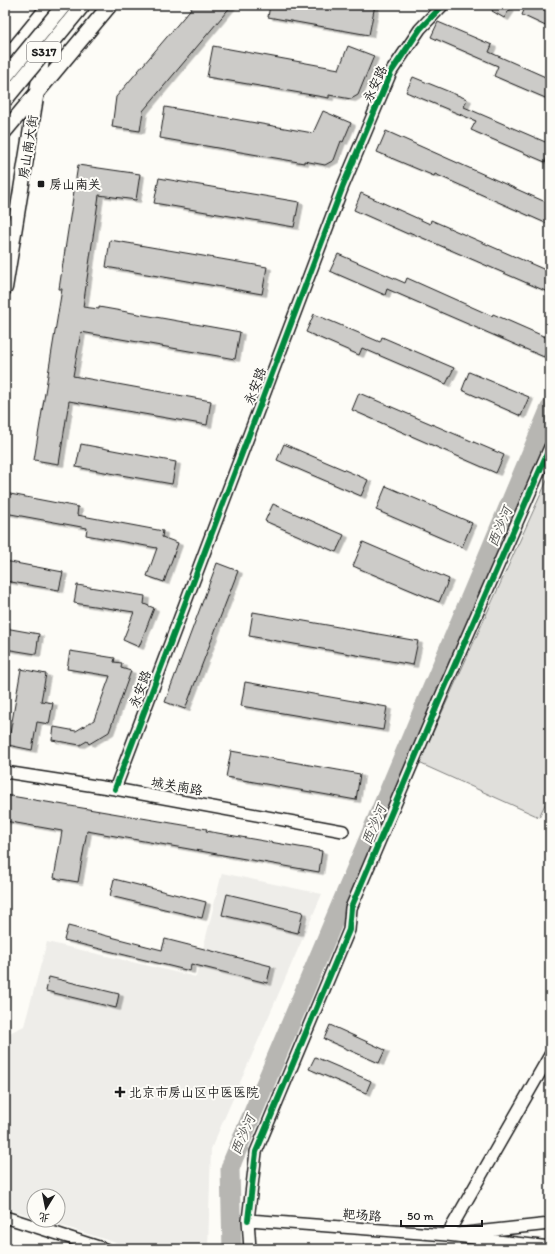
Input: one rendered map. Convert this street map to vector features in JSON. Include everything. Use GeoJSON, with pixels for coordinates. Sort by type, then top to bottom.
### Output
{"type":"FeatureCollection","features":[{"type":"Feature","properties":{"kind":"main road","name":"S317"},"geometry":{"type":"LineString","coordinates":[[5,60],[51,5]]}},
{"type":"Feature","properties":{"kind":"main road","name":"房山南大街"},"geometry":{"type":"LineString","coordinates":[[5,288],[51,5]]}},
{"type":"Feature","properties":{"kind":"main road","name":"S317"},"geometry":{"type":"LineString","coordinates":[[5,77],[64,5]]}},
{"type":"Feature","properties":{"kind":"main road","name":"S317"},"geometry":{"type":"LineString","coordinates":[[5,100],[83,5]]}},
{"type":"Feature","properties":{"kind":"main road","name":"S317"},"geometry":{"type":"LineString","coordinates":[[5,132],[110,5]]}},
{"type":"Feature","properties":{"kind":"street","name":"永安路"},"geometry":{"type":"LineString","coordinates":[[115,788],[340,194],[376,107],[391,72],[420,29],[443,5]]}},
{"type":"Feature","properties":{"kind":"street"},"geometry":{"type":"LineString","coordinates":[[250,1249],[248,1220],[256,1152],[349,930],[352,908],[442,694],[550,447]]}},
{"type":"Feature","properties":{"kind":"street","name":"城关南路"},"geometry":{"type":"LineString","coordinates":[[5,772],[115,788],[343,831]]}},
{"type":"Feature","properties":{"kind":"street"},"geometry":{"type":"LineString","coordinates":[[550,1055],[448,1235],[550,1247]]}},
{"type":"Feature","properties":{"kind":"street"},"geometry":{"type":"LineString","coordinates":[[5,1217],[105,1249]]}},
{"type":"Feature","properties":{"kind":"street","name":"靶场路"},"geometry":{"type":"LineString","coordinates":[[248,1220],[448,1235],[550,1224]]}},
{"type":"Feature","properties":{"kind":"shaded area"},"geometry":{"type":"Polygon","coordinates":[[[550,474],[550,794],[539,817],[419,763],[550,474]]]}},
{"type":"Feature","properties":{"kind":"shaded area","name":"北京市房山区中医医院"},"geometry":{"type":"Polygon","coordinates":[[[222,873],[322,894],[211,1149],[208,1249],[135,1249],[66,1227],[66,1188],[26,1188],[26,1215],[5,1208],[5,1035],[24,1026],[47,942],[196,977],[222,873]]]}},
{"type":"Feature","properties":{"kind":"building"},"geometry":{"type":"Polygon","coordinates":[[[194,5],[232,5],[143,111],[140,131],[112,127],[116,97],[194,5]]]}},
{"type":"Feature","properties":{"kind":"building"},"geometry":{"type":"Polygon","coordinates":[[[270,5],[375,5],[369,35],[268,17],[270,5]]]}},
{"type":"Feature","properties":{"kind":"building"},"geometry":{"type":"Polygon","coordinates":[[[495,5],[504,5],[510,9],[504,18],[492,11],[495,5]]]}},
{"type":"Feature","properties":{"kind":"building"},"geometry":{"type":"Polygon","coordinates":[[[526,5],[540,5],[550,9],[550,28],[522,15],[526,5]]]}},
{"type":"Feature","properties":{"kind":"building"},"geometry":{"type":"Polygon","coordinates":[[[438,22],[492,45],[489,52],[550,79],[550,100],[494,76],[498,66],[431,37],[438,22]]]}},
{"type":"Feature","properties":{"kind":"building"},"geometry":{"type":"Polygon","coordinates":[[[213,46],[339,69],[348,46],[374,56],[358,95],[351,99],[329,95],[329,98],[207,77],[213,46]]]}},
{"type":"Feature","properties":{"kind":"building"},"geometry":{"type":"Polygon","coordinates":[[[413,77],[467,99],[464,107],[550,144],[550,151],[545,162],[471,130],[476,121],[406,92],[413,77]]]}},
{"type":"Feature","properties":{"kind":"building"},"geometry":{"type":"Polygon","coordinates":[[[165,107],[313,133],[323,111],[351,123],[343,142],[341,141],[334,160],[325,165],[304,161],[304,163],[160,138],[165,107]]]}},
{"type":"Feature","properties":{"kind":"building"},"geometry":{"type":"Polygon","coordinates":[[[386,131],[550,204],[550,225],[435,174],[434,176],[377,152],[386,131]]]}},
{"type":"Feature","properties":{"kind":"building"},"geometry":{"type":"Polygon","coordinates":[[[78,165],[140,174],[136,200],[99,195],[83,307],[99,309],[99,307],[240,332],[235,359],[81,332],[73,376],[211,401],[207,425],[69,401],[59,464],[34,460],[62,289],[59,289],[78,165]]]}},
{"type":"Feature","properties":{"kind":"building"},"geometry":{"type":"Polygon","coordinates":[[[159,178],[299,202],[294,227],[154,203],[159,178]]]}},
{"type":"Feature","properties":{"kind":"building"},"geometry":{"type":"Polygon","coordinates":[[[361,193],[430,224],[431,220],[550,272],[550,293],[354,210],[361,193]]]}},
{"type":"Feature","properties":{"kind":"building"},"geometry":{"type":"Polygon","coordinates":[[[110,240],[267,267],[262,294],[106,267],[110,240]]]}},
{"type":"Feature","properties":{"kind":"building"},"geometry":{"type":"Polygon","coordinates":[[[338,254],[405,283],[407,278],[492,316],[493,314],[550,339],[550,344],[544,357],[387,289],[385,295],[330,271],[338,254]]]}},
{"type":"Feature","properties":{"kind":"building"},"geometry":{"type":"Polygon","coordinates":[[[314,314],[380,342],[382,337],[454,368],[446,384],[362,348],[359,355],[306,332],[314,314]]]}},
{"type":"Feature","properties":{"kind":"building"},"geometry":{"type":"Polygon","coordinates":[[[469,372],[529,397],[521,416],[462,390],[469,372]]]}},
{"type":"Feature","properties":{"kind":"building"},"geometry":{"type":"Polygon","coordinates":[[[359,393],[504,455],[496,473],[352,410],[359,393]]]}},
{"type":"Feature","properties":{"kind":"building"},"geometry":{"type":"Polygon","coordinates":[[[81,444],[176,462],[172,484],[76,467],[81,444]]]}},
{"type":"Feature","properties":{"kind":"building"},"geometry":{"type":"Polygon","coordinates":[[[284,444],[368,480],[361,496],[277,460],[284,444]]]}},
{"type":"Feature","properties":{"kind":"building"},"geometry":{"type":"Polygon","coordinates":[[[386,486],[472,523],[462,547],[376,510],[386,486]]]}},
{"type":"Feature","properties":{"kind":"building"},"geometry":{"type":"Polygon","coordinates":[[[5,493],[78,507],[77,515],[163,531],[162,537],[178,543],[164,582],[147,576],[157,548],[86,535],[87,528],[5,513],[5,493]]]}},
{"type":"Feature","properties":{"kind":"building"},"geometry":{"type":"Polygon","coordinates":[[[273,504],[344,535],[336,552],[265,521],[273,504]]]}},
{"type":"Feature","properties":{"kind":"building"},"geometry":{"type":"Polygon","coordinates":[[[363,542],[449,579],[439,602],[353,566],[363,542]]]}},
{"type":"Feature","properties":{"kind":"building"},"geometry":{"type":"Polygon","coordinates":[[[5,561],[63,572],[59,590],[5,581],[5,561]]]}},
{"type":"Feature","properties":{"kind":"building"},"geometry":{"type":"Polygon","coordinates":[[[217,563],[238,571],[185,709],[165,702],[217,563]]]}},
{"type":"Feature","properties":{"kind":"building"},"geometry":{"type":"Polygon","coordinates":[[[77,585],[145,596],[144,604],[154,608],[139,647],[123,640],[134,612],[74,603],[77,585]]]}},
{"type":"Feature","properties":{"kind":"building"},"geometry":{"type":"Polygon","coordinates":[[[253,612],[418,641],[413,665],[249,636],[253,612]]]}},
{"type":"Feature","properties":{"kind":"building"},"geometry":{"type":"Polygon","coordinates":[[[5,628],[39,634],[36,654],[5,649],[5,628]]]}},
{"type":"Feature","properties":{"kind":"building"},"geometry":{"type":"Polygon","coordinates":[[[70,651],[115,658],[114,662],[122,663],[121,668],[131,671],[109,732],[89,744],[87,741],[80,745],[52,740],[54,727],[76,731],[94,720],[110,676],[67,669],[70,651]]]}},
{"type":"Feature","properties":{"kind":"building"},"geometry":{"type":"Polygon","coordinates":[[[21,669],[46,674],[41,701],[53,703],[49,724],[37,722],[32,750],[8,745],[21,669]]]}},
{"type":"Feature","properties":{"kind":"building"},"geometry":{"type":"Polygon","coordinates":[[[245,682],[387,707],[383,730],[241,706],[245,682]]]}},
{"type":"Feature","properties":{"kind":"building"},"geometry":{"type":"Polygon","coordinates":[[[231,751],[360,774],[356,800],[226,777],[231,751]]]}},
{"type":"Feature","properties":{"kind":"building"},"geometry":{"type":"Polygon","coordinates":[[[5,795],[207,829],[206,831],[322,851],[319,872],[87,831],[78,882],[54,878],[62,831],[5,821],[5,795]]]}},
{"type":"Feature","properties":{"kind":"building"},"geometry":{"type":"Polygon","coordinates":[[[114,879],[206,902],[202,918],[110,896],[114,879]]]}},
{"type":"Feature","properties":{"kind":"building"},"geometry":{"type":"Polygon","coordinates":[[[227,894],[303,912],[298,933],[222,915],[227,894]]]}},
{"type":"Feature","properties":{"kind":"building"},"geometry":{"type":"Polygon","coordinates":[[[68,926],[162,950],[165,939],[271,966],[267,983],[191,964],[190,971],[64,940],[68,926]]]}},
{"type":"Feature","properties":{"kind":"building"},"geometry":{"type":"Polygon","coordinates":[[[49,977],[119,994],[116,1008],[46,991],[49,977]]]}},
{"type":"Feature","properties":{"kind":"building"},"geometry":{"type":"Polygon","coordinates":[[[330,1025],[385,1050],[379,1063],[324,1039],[330,1025]]]}},
{"type":"Feature","properties":{"kind":"building"},"geometry":{"type":"Polygon","coordinates":[[[315,1057],[371,1081],[366,1093],[309,1069],[315,1057]]]}},
{"type":"Feature","properties":{"kind":"waterway","name":"西沙河"},"geometry":{"type":"LineString","coordinates":[[232,1249],[230,1169],[233,1160],[550,408]]}},
{"type":"Feature","properties":{"kind":"cycle path"},"geometry":{"type":"LineString","coordinates":[[115,789],[343,186],[391,72],[420,29],[443,5]]}},
{"type":"Feature","properties":{"kind":"cycle path"},"geometry":{"type":"LineString","coordinates":[[248,1220],[256,1152],[349,930],[351,908],[442,694],[550,447]]}},
{"type":"Feature","properties":{"kind":"place","name":"房山南关"},"geometry":{"type":"Point","coordinates":[41,184]}},
{"type":"Feature","properties":{"kind":"place","name":"北京市房山区中医医院"},"geometry":{"type":"Point","coordinates":[120,1092]}}]}
